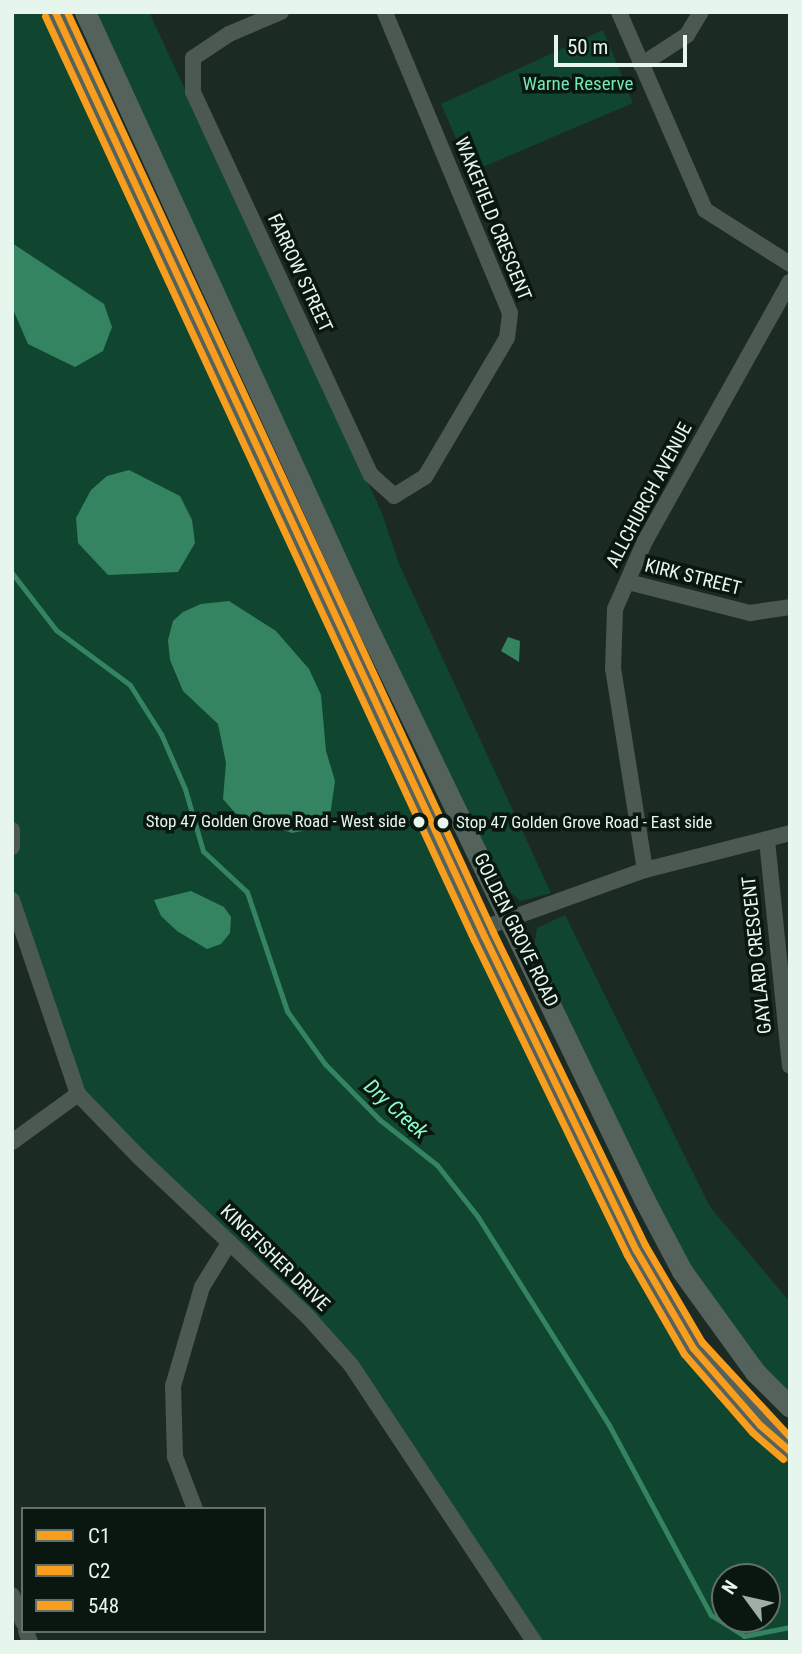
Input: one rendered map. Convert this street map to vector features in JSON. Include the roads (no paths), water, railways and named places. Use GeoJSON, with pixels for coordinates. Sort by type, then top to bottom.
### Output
{"type":"FeatureCollection","features":[{"type":"Feature","properties":{"kind":"main road","name":"GOLDEN GROVE ROAD"},"geometry":{"type":"LineString","coordinates":[[55,12],[481,929],[636,1250],[693,1348],[760,1424],[790,1451]]}},
{"type":"Feature","properties":{"kind":"main road","name":"GOLDEN GROVE ROAD"},"geometry":{"type":"LineString","coordinates":[[85,12],[364,620],[682,1271],[755,1372],[790,1406]]}},
{"type":"Feature","properties":{"kind":"street","name":"FARROW STREET"},"geometry":{"type":"LineString","coordinates":[[281,12],[229,34],[193,58],[193,92],[371,475],[394,496]]}},
{"type":"Feature","properties":{"kind":"street","name":"WAKEFIELD CRESCENT"},"geometry":{"type":"LineString","coordinates":[[385,12],[510,313],[507,338],[425,477],[394,496]]}},
{"type":"Feature","properties":{"kind":"street"},"geometry":{"type":"LineString","coordinates":[[618,12],[705,210],[790,264]]}},
{"type":"Feature","properties":{"kind":"street"},"geometry":{"type":"LineString","coordinates":[[641,65],[687,35],[701,12]]}},
{"type":"Feature","properties":{"kind":"street","name":"ALLCHURCH AVENUE"},"geometry":{"type":"LineString","coordinates":[[645,870],[613,670],[615,609],[645,541],[790,282]]}},
{"type":"Feature","properties":{"kind":"street","name":"KIRK STREET"},"geometry":{"type":"LineString","coordinates":[[628,582],[750,613],[790,607]]}},
{"type":"Feature","properties":{"kind":"street"},"geometry":{"type":"LineString","coordinates":[[12,830],[12,847]]}},
{"type":"Feature","properties":{"kind":"street"},"geometry":{"type":"LineString","coordinates":[[481,929],[645,870],[790,833]]}},
{"type":"Feature","properties":{"kind":"street","name":"GAYLARD CRESCENT"},"geometry":{"type":"LineString","coordinates":[[767,839],[789,1060]]}},
{"type":"Feature","properties":{"kind":"street","name":"KINGFISHER DRIVE"},"geometry":{"type":"LineString","coordinates":[[12,900],[78,1094],[308,1317],[351,1365],[534,1642]]}},
{"type":"Feature","properties":{"kind":"street"},"geometry":{"type":"LineString","coordinates":[[12,1142],[78,1094]]}},
{"type":"Feature","properties":{"kind":"street"},"geometry":{"type":"LineString","coordinates":[[194,1507],[175,1457],[173,1386],[202,1287],[229,1243]]}},
{"type":"Feature","properties":{"kind":"street"},"geometry":{"type":"LineString","coordinates":[[12,1595],[21,1623]]}},
{"type":"Feature","properties":{"kind":"waterway","name":"Dry Creek"},"geometry":{"type":"LineString","coordinates":[[12,573],[56,630],[130,685],[161,734],[185,789],[203,851],[247,892],[287,1011],[325,1064],[380,1120],[437,1165],[478,1217],[609,1425],[711,1615],[744,1636],[790,1627]]}},
{"type":"Feature","properties":{"kind":"place","name":"Stop 47 Golden Grove Road - West side"},"geometry":{"type":"Point","coordinates":[419,822]}},
{"type":"Feature","properties":{"kind":"place","name":"Stop 47 Golden Grove Road - East side"},"geometry":{"type":"Point","coordinates":[443,823]}},
{"type":"Feature","properties":{"kind":"park label","name":"Warne Reserve"},"geometry":{"type":"Point","coordinates":[578,84]}}]}
